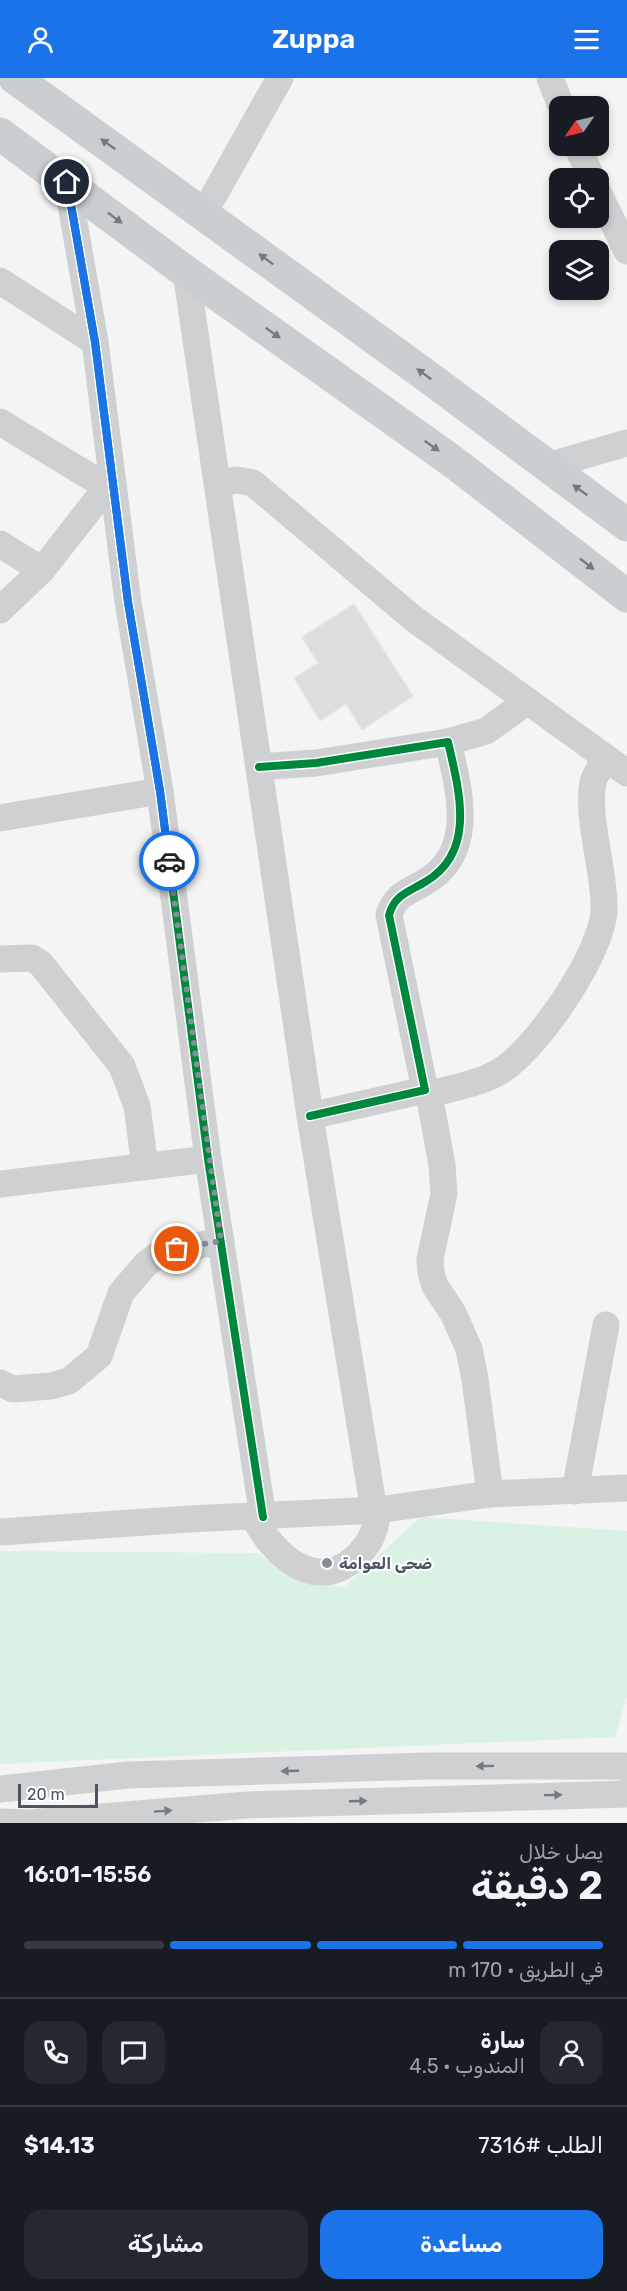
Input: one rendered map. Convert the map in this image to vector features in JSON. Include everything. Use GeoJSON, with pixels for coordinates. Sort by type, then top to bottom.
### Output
{"type":"FeatureCollection","features":[{"type":"Feature","properties":{"kind":"main road"},"geometry":{"type":"LineString","coordinates":[[15,78],[204,213],[627,525]]}},
{"type":"Feature","properties":{"kind":"main road"},"geometry":{"type":"LineString","coordinates":[[0,134],[186,272],[452,461],[627,596]]}},
{"type":"Feature","properties":{"kind":"street"},"geometry":{"type":"LineString","coordinates":[[204,213],[280,78]]}},
{"type":"Feature","properties":{"kind":"street"},"geometry":{"type":"LineString","coordinates":[[550,78],[557,96]]}},
{"type":"Feature","properties":{"kind":"street"},"geometry":{"type":"LineString","coordinates":[[67,182],[95,342],[110,487],[160,791],[208,1159],[259,1516],[272,1547],[286,1558],[300,1567],[332,1572],[348,1564],[363,1551],[373,1537],[376,1510],[310,1116],[186,272]]}},
{"type":"Feature","properties":{"kind":"street"},"geometry":{"type":"LineString","coordinates":[[609,214],[627,251]]}},
{"type":"Feature","properties":{"kind":"street"},"geometry":{"type":"LineString","coordinates":[[0,281],[95,342]]}},
{"type":"Feature","properties":{"kind":"street"},"geometry":{"type":"LineString","coordinates":[[0,422],[110,487]]}},
{"type":"Feature","properties":{"kind":"street"},"geometry":{"type":"LineString","coordinates":[[547,466],[627,442]]}},
{"type":"Feature","properties":{"kind":"street"},"geometry":{"type":"LineString","coordinates":[[218,483],[237,480],[253,483],[414,619],[616,766],[593,781],[594,820],[602,865],[604,913],[598,937],[585,964],[548,1023],[517,1058],[501,1071],[485,1079],[310,1116]]}},
{"type":"Feature","properties":{"kind":"street"},"geometry":{"type":"LineString","coordinates":[[0,610],[42,570],[110,487]]}},
{"type":"Feature","properties":{"kind":"street"},"geometry":{"type":"LineString","coordinates":[[0,544],[42,570]]}},
{"type":"Feature","properties":{"kind":"street"},"geometry":{"type":"LineString","coordinates":[[259,767],[316,763],[448,742],[486,731],[528,701]]}},
{"type":"Feature","properties":{"kind":"street"},"geometry":{"type":"LineString","coordinates":[[448,742],[458,789],[460,831],[457,847],[443,869],[397,898],[389,915],[395,956],[405,988],[442,1165],[444,1194],[442,1213],[432,1248],[431,1273],[435,1286],[453,1313],[469,1349],[490,1494]]}},
{"type":"Feature","properties":{"kind":"street"},"geometry":{"type":"LineString","coordinates":[[0,818],[160,791]]}},
{"type":"Feature","properties":{"kind":"street"},"geometry":{"type":"LineString","coordinates":[[0,959],[32,958],[41,964],[108,1046],[130,1082],[137,1106],[145,1167]]}},
{"type":"Feature","properties":{"kind":"street"},"geometry":{"type":"LineString","coordinates":[[0,1184],[208,1159]]}},
{"type":"Feature","properties":{"kind":"street"},"geometry":{"type":"LineString","coordinates":[[0,1383],[14,1389],[51,1386],[69,1381],[99,1356],[121,1293],[146,1264],[161,1253],[221,1241]]}},
{"type":"Feature","properties":{"kind":"street"},"geometry":{"type":"LineString","coordinates":[[575,1491],[606,1325]]}},
{"type":"Feature","properties":{"kind":"street"},"geometry":{"type":"LineString","coordinates":[[0,1532],[376,1510],[490,1494],[627,1488]]}},
{"type":"Feature","properties":{"kind":"street"},"geometry":{"type":"LineString","coordinates":[[0,1789],[128,1775],[427,1766],[586,1765],[627,1768]]}},
{"type":"Feature","properties":{"kind":"street"},"geometry":{"type":"LineString","coordinates":[[128,1775],[132,1818]]}},
{"type":"Feature","properties":{"kind":"street"},"geometry":{"type":"LineString","coordinates":[[0,1822],[132,1818],[453,1797],[627,1794]]}},
{"type":"Feature","properties":{"kind":"green space"},"geometry":{"type":"Polygon","coordinates":[[[421,1517],[627,1531],[627,1696],[615,1737],[0,1764],[0,1551],[258,1553],[285,1573],[343,1588],[421,1517]]]}},
{"type":"Feature","properties":{"kind":"building"},"geometry":{"type":"Polygon","coordinates":[[[354,604],[413,696],[362,730],[346,704],[320,721],[294,678],[318,663],[302,637],[354,604]]]}},
{"type":"Feature","properties":{"kind":"cycle path"},"geometry":{"type":"LineString","coordinates":[[67,182],[95,342],[128,602],[160,791],[208,1159],[263,1517]]}},
{"type":"Feature","properties":{"kind":"cycle path"},"geometry":{"type":"LineString","coordinates":[[259,767],[316,763],[448,742],[459,799],[458,837],[452,854],[441,869],[399,898],[389,915],[425,1090],[310,1116]]}},
{"type":"Feature","properties":{"kind":"way so far"},"geometry":{"type":"LineString","coordinates":[[169,861],[221,1241],[177,1249]]}},
{"type":"Feature","properties":{"kind":"place","name":"ضحى العوامة"},"geometry":{"type":"Point","coordinates":[327,1563]}},
{"type":"Feature","properties":{"kind":"route"},"geometry":{"type":"LineString","coordinates":[[67,182],[95,342],[128,602],[160,791],[169,861]]}}]}
